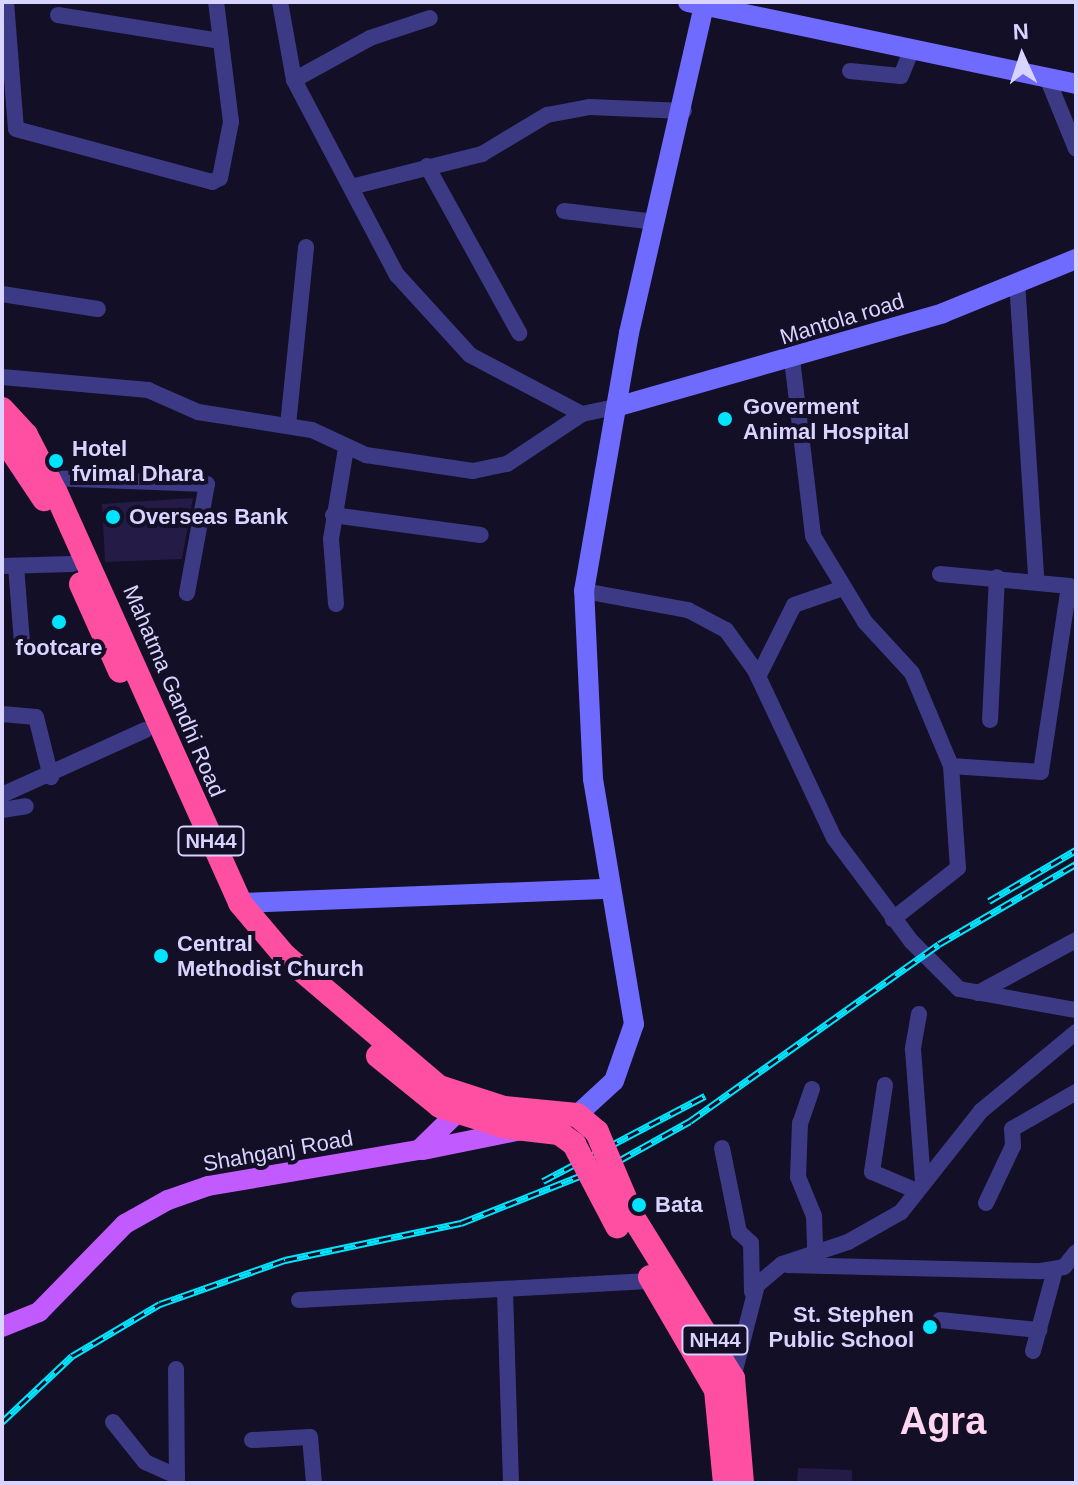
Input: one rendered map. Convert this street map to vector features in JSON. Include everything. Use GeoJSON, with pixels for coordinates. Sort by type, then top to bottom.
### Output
{"type":"FeatureCollection","features":[{"type":"Feature","properties":{"kind":"highway","name":"Mahatma Gandhi Road"},"geometry":{"type":"LineString","coordinates":[[2,409],[48,478],[240,903],[285,956],[465,1107],[577,1115],[597,1132],[625,1222],[653,1281],[716,1390],[725,1483]]}},
{"type":"Feature","properties":{"kind":"highway","name":"Mahatma Gandhi Road"},"geometry":{"type":"LineString","coordinates":[[2,436],[46,503],[145,730],[234,921],[428,1097],[525,1129],[559,1133],[574,1144],[733,1378],[742,1483]]}},
{"type":"Feature","properties":{"kind":"main road"},"geometry":{"type":"LineString","coordinates":[[419,1150],[436,1127],[428,1097]]}},
{"type":"Feature","properties":{"kind":"main road"},"geometry":{"type":"LineString","coordinates":[[419,1150],[465,1107]]}},
{"type":"Feature","properties":{"kind":"main road","name":"Shahganj Road"},"geometry":{"type":"LineString","coordinates":[[2,1327],[39,1312],[125,1224],[168,1200],[208,1186],[525,1129]]}},
{"type":"Feature","properties":{"kind":"street"},"geometry":{"type":"LineString","coordinates":[[6,2],[9,128],[216,181],[231,122],[216,2]]}},
{"type":"Feature","properties":{"kind":"street"},"geometry":{"type":"LineString","coordinates":[[280,2],[294,80],[355,186],[383,256],[456,342],[578,416]]}},
{"type":"Feature","properties":{"kind":"street"},"geometry":{"type":"LineString","coordinates":[[577,1115],[606,1093],[632,1037],[591,763],[584,591],[616,407],[655,222],[684,111],[700,4],[745,8],[911,51],[1076,84]]}},
{"type":"Feature","properties":{"kind":"street"},"geometry":{"type":"LineString","coordinates":[[58,15],[221,41]]}},
{"type":"Feature","properties":{"kind":"street"},"geometry":{"type":"LineString","coordinates":[[294,80],[370,38],[430,18]]}},
{"type":"Feature","properties":{"kind":"street"},"geometry":{"type":"LineString","coordinates":[[850,71],[901,76],[911,51]]}},
{"type":"Feature","properties":{"kind":"street"},"geometry":{"type":"LineString","coordinates":[[1048,80],[1076,149]]}},
{"type":"Feature","properties":{"kind":"street"},"geometry":{"type":"LineString","coordinates":[[355,186],[482,154],[558,112],[684,111]]}},
{"type":"Feature","properties":{"kind":"street"},"geometry":{"type":"LineString","coordinates":[[427,166],[519,333]]}},
{"type":"Feature","properties":{"kind":"street"},"geometry":{"type":"LineString","coordinates":[[564,211],[655,222]]}},
{"type":"Feature","properties":{"kind":"street"},"geometry":{"type":"LineString","coordinates":[[288,425],[306,247]]}},
{"type":"Feature","properties":{"kind":"street","name":"Mantola road"},"geometry":{"type":"LineString","coordinates":[[616,407],[792,359],[943,313],[1076,259]]}},
{"type":"Feature","properties":{"kind":"street"},"geometry":{"type":"LineString","coordinates":[[1017,281],[1036,578]]}},
{"type":"Feature","properties":{"kind":"street"},"geometry":{"type":"LineString","coordinates":[[2,294],[98,309]]}},
{"type":"Feature","properties":{"kind":"street"},"geometry":{"type":"LineString","coordinates":[[792,359],[806,514],[843,588],[912,673],[951,766],[958,868],[893,919]]}},
{"type":"Feature","properties":{"kind":"street"},"geometry":{"type":"LineString","coordinates":[[2,377],[136,388],[198,412],[288,425],[346,448],[486,469],[516,459],[578,416],[616,407]]}},
{"type":"Feature","properties":{"kind":"street"},"geometry":{"type":"LineString","coordinates":[[336,604],[333,515],[346,448]]}},
{"type":"Feature","properties":{"kind":"street"},"geometry":{"type":"LineString","coordinates":[[48,478],[207,484],[187,593]]}},
{"type":"Feature","properties":{"kind":"street"},"geometry":{"type":"LineString","coordinates":[[333,515],[481,535]]}},
{"type":"Feature","properties":{"kind":"street"},"geometry":{"type":"LineString","coordinates":[[22,643],[9,566],[72,564]]}},
{"type":"Feature","properties":{"kind":"street"},"geometry":{"type":"LineString","coordinates":[[940,574],[1036,578],[1068,584],[1072,599],[1041,772],[951,766]]}},
{"type":"Feature","properties":{"kind":"street"},"geometry":{"type":"LineString","coordinates":[[990,720],[997,577]]}},
{"type":"Feature","properties":{"kind":"street"},"geometry":{"type":"LineString","coordinates":[[758,677],[794,605],[843,588]]}},
{"type":"Feature","properties":{"kind":"street"},"geometry":{"type":"LineString","coordinates":[[584,591],[695,613],[726,630],[758,677],[834,838],[893,919],[959,989],[1076,1010]]}},
{"type":"Feature","properties":{"kind":"street"},"geometry":{"type":"LineString","coordinates":[[2,714],[36,717],[51,777]]}},
{"type":"Feature","properties":{"kind":"street"},"geometry":{"type":"LineString","coordinates":[[2,795],[51,777],[145,730]]}},
{"type":"Feature","properties":{"kind":"street"},"geometry":{"type":"LineString","coordinates":[[2,810],[26,806]]}},
{"type":"Feature","properties":{"kind":"street"},"geometry":{"type":"LineString","coordinates":[[240,903],[609,889]]}},
{"type":"Feature","properties":{"kind":"street"},"geometry":{"type":"LineString","coordinates":[[978,993],[1076,940]]}},
{"type":"Feature","properties":{"kind":"street"},"geometry":{"type":"LineString","coordinates":[[919,1014],[913,1049],[920,1186]]}},
{"type":"Feature","properties":{"kind":"street"},"geometry":{"type":"LineString","coordinates":[[752,1292],[782,1264],[815,1253],[901,1212],[981,1111],[1076,1032]]}},
{"type":"Feature","properties":{"kind":"street"},"geometry":{"type":"LineString","coordinates":[[885,1085],[872,1172],[920,1186]]}},
{"type":"Feature","properties":{"kind":"street"},"geometry":{"type":"LineString","coordinates":[[812,1089],[800,1123],[798,1177],[814,1216],[815,1253]]}},
{"type":"Feature","properties":{"kind":"street"},"geometry":{"type":"LineString","coordinates":[[986,1203],[1013,1146],[1012,1129],[1076,1092]]}},
{"type":"Feature","properties":{"kind":"street"},"geometry":{"type":"LineString","coordinates":[[722,1148],[739,1232],[751,1243],[752,1292],[733,1378]]}},
{"type":"Feature","properties":{"kind":"street"},"geometry":{"type":"LineString","coordinates":[[1033,1351],[1055,1270],[1076,1252]]}},
{"type":"Feature","properties":{"kind":"street"},"geometry":{"type":"LineString","coordinates":[[782,1264],[1055,1270]]}},
{"type":"Feature","properties":{"kind":"street"},"geometry":{"type":"LineString","coordinates":[[299,1300],[505,1292],[653,1281]]}},
{"type":"Feature","properties":{"kind":"street"},"geometry":{"type":"LineString","coordinates":[[505,1292],[511,1483]]}},
{"type":"Feature","properties":{"kind":"street"},"geometry":{"type":"LineString","coordinates":[[940,1320],[1039,1330]]}},
{"type":"Feature","properties":{"kind":"street"},"geometry":{"type":"LineString","coordinates":[[113,1422],[145,1462],[177,1479],[176,1369]]}},
{"type":"Feature","properties":{"kind":"street"},"geometry":{"type":"LineString","coordinates":[[252,1440],[310,1437],[314,1483]]}},
{"type":"Feature","properties":{"kind":"building"},"geometry":{"type":"Polygon","coordinates":[[[193,498],[182,559],[105,562],[102,504],[193,498]]]}},
{"type":"Feature","properties":{"kind":"building"},"geometry":{"type":"Polygon","coordinates":[[[798,1468],[852,1470],[852,1483],[797,1483],[798,1468]]]}},
{"type":"Feature","properties":{"kind":"railway"},"geometry":{"type":"LineString","coordinates":[[989,901],[1076,850]]}},
{"type":"Feature","properties":{"kind":"railway"},"geometry":{"type":"LineString","coordinates":[[2,1422],[72,1356],[160,1304],[285,1260],[461,1223],[620,1160],[690,1121],[939,944],[1076,864]]}},
{"type":"Feature","properties":{"kind":"railway"},"geometry":{"type":"LineString","coordinates":[[543,1181],[705,1096]]}},
{"type":"Feature","properties":{"kind":"place","name":"Goverment Animal Hospital"},"geometry":{"type":"Point","coordinates":[725,419]}},
{"type":"Feature","properties":{"kind":"place","name":"Hotel fvimal Dhara"},"geometry":{"type":"Point","coordinates":[56,461]}},
{"type":"Feature","properties":{"kind":"place","name":"Overseas Bank"},"geometry":{"type":"Point","coordinates":[113,517]}},
{"type":"Feature","properties":{"kind":"place","name":"footcare"},"geometry":{"type":"Point","coordinates":[59,622]}},
{"type":"Feature","properties":{"kind":"place","name":"Central Methodist Church"},"geometry":{"type":"Point","coordinates":[161,956]}},
{"type":"Feature","properties":{"kind":"place","name":"Bata"},"geometry":{"type":"Point","coordinates":[639,1205]}},
{"type":"Feature","properties":{"kind":"place","name":"St. Stephen Public School"},"geometry":{"type":"Point","coordinates":[930,1327]}},
{"type":"Feature","properties":{"kind":"district","name":"Agra"},"geometry":{"type":"Point","coordinates":[943,1422]}}]}
